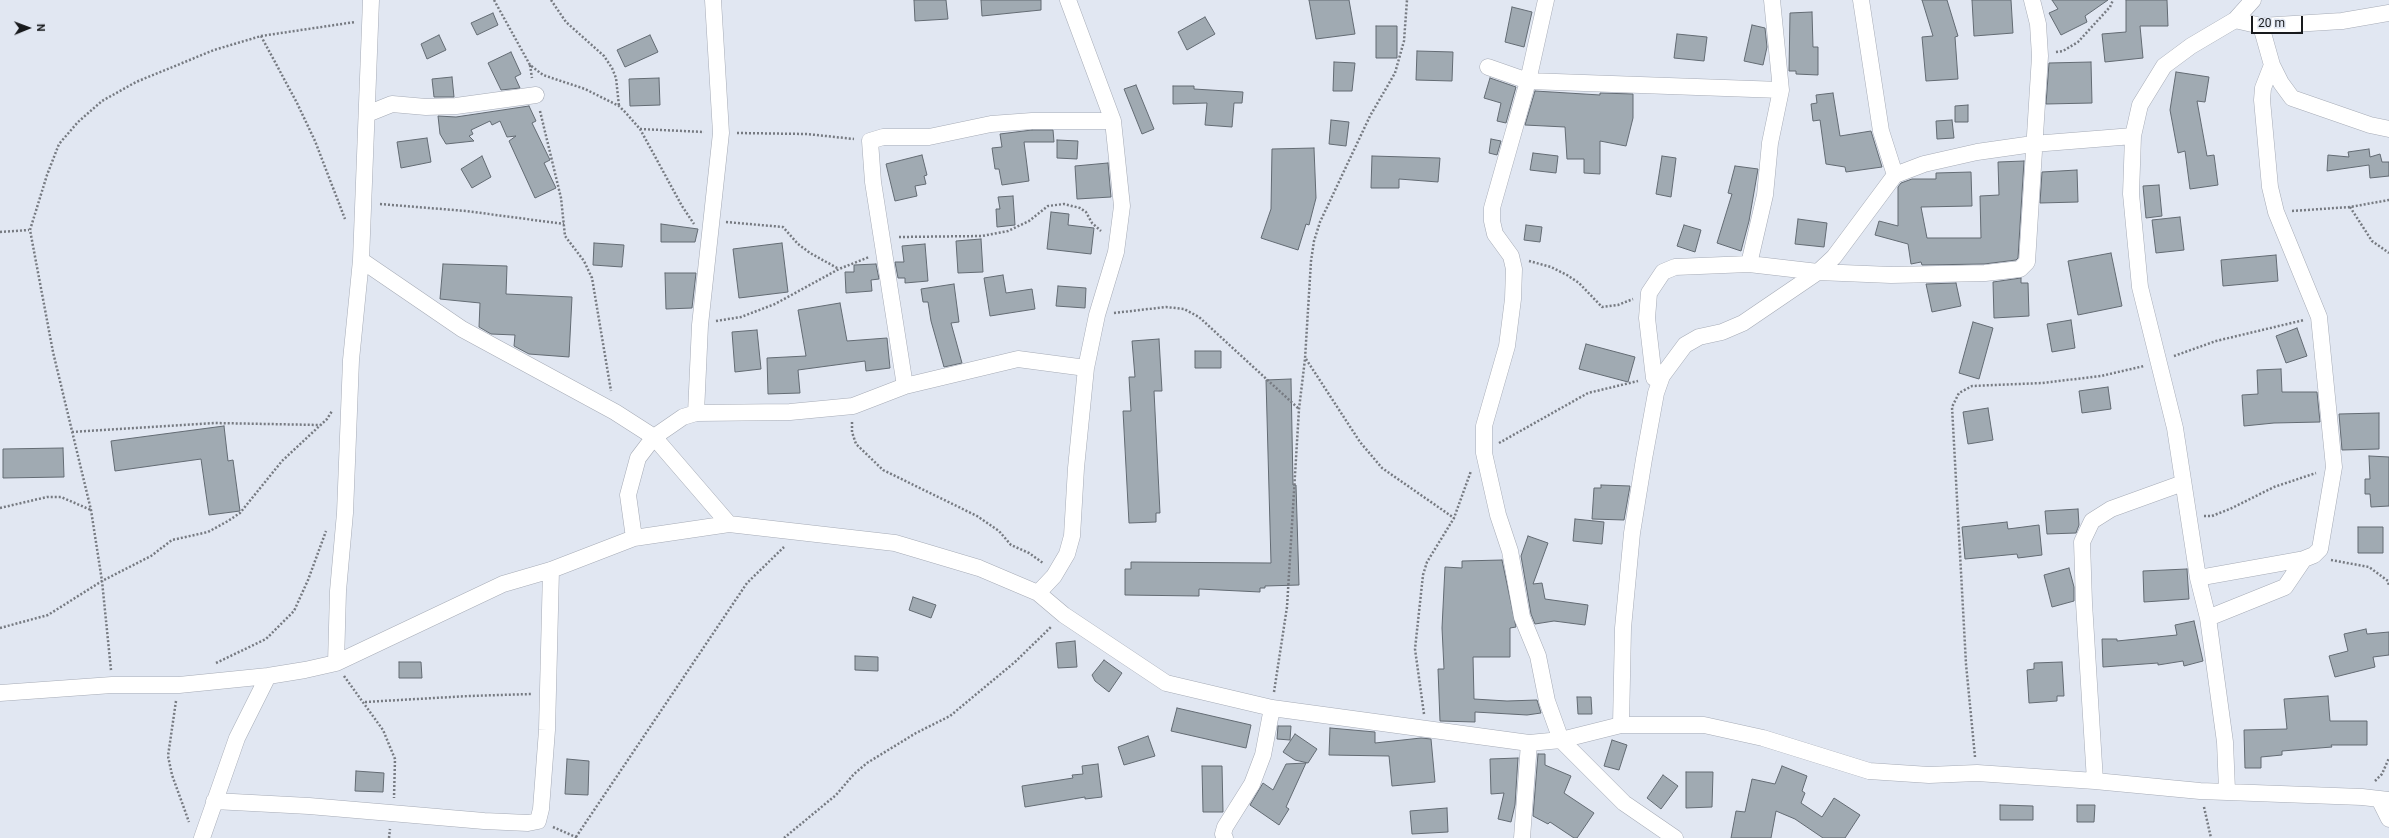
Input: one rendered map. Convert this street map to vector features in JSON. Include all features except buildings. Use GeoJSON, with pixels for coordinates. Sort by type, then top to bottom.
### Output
{"type":"FeatureCollection","features":[{"type":"Feature","properties":{"kind":"street"},"geometry":{"type":"LineString","coordinates":[[336,663],[338,591],[345,513],[351,360],[361,260],[369,20],[371,0]]}},
{"type":"Feature","properties":{"kind":"street"},"geometry":{"type":"LineString","coordinates":[[696,413],[700,325],[710,246],[721,133],[713,0]]}},
{"type":"Feature","properties":{"kind":"street"},"geometry":{"type":"LineString","coordinates":[[1038,593],[1054,576],[1067,554],[1072,536],[1076,468],[1086,368],[1097,314],[1116,252],[1122,206],[1113,121],[1068,0]]}},
{"type":"Feature","properties":{"kind":"street"},"geometry":{"type":"LineString","coordinates":[[1546,0],[1528,81],[1492,208],[1492,221],[1495,234],[1511,256],[1514,269],[1513,299],[1507,346],[1484,426],[1484,453],[1498,515],[1510,551],[1522,617],[1538,656],[1547,702],[1561,740],[1624,803],[1675,838]]}},
{"type":"Feature","properties":{"kind":"street"},"geometry":{"type":"LineString","coordinates":[[1749,264],[1765,196],[1770,143],[1781,90],[1772,0]]}},
{"type":"Feature","properties":{"kind":"street"},"geometry":{"type":"LineString","coordinates":[[1861,0],[1881,131],[1895,175]]}},
{"type":"Feature","properties":{"kind":"street"},"geometry":{"type":"LineString","coordinates":[[1654,378],[1647,318],[1649,293],[1663,272],[1676,267],[1749,264],[1818,272],[1899,275],[1985,273],[2020,269],[2027,262],[2030,250],[2033,144],[2040,56],[2038,24],[2032,0]]}},
{"type":"Feature","properties":{"kind":"street"},"geometry":{"type":"LineString","coordinates":[[2228,790],[2225,742],[2208,618],[2198,578],[2175,428],[2157,362],[2140,287],[2131,194],[2133,136],[2140,105],[2164,66],[2191,46],[2236,20],[2253,0]]}},
{"type":"Feature","properties":{"kind":"street"},"geometry":{"type":"LineString","coordinates":[[2236,20],[2261,26],[2342,21],[2389,13]]}},
{"type":"Feature","properties":{"kind":"street"},"geometry":{"type":"LineString","coordinates":[[2261,26],[2272,65],[2281,83],[2292,98],[2370,125],[2389,129]]}},
{"type":"Feature","properties":{"kind":"street"},"geometry":{"type":"LineString","coordinates":[[2198,578],[2304,559],[2314,555],[2320,549],[2334,467],[2319,317],[2276,212],[2269,180],[2262,114],[2263,88],[2272,65]]}},
{"type":"Feature","properties":{"kind":"street"},"geometry":{"type":"LineString","coordinates":[[1488,67],[1528,81],[1781,90]]}},
{"type":"Feature","properties":{"kind":"street"},"geometry":{"type":"LineString","coordinates":[[367,114],[392,104],[426,107],[456,106],[536,95]]}},
{"type":"Feature","properties":{"kind":"street"},"geometry":{"type":"LineString","coordinates":[[905,386],[873,182],[870,141],[883,137],[929,137],[991,124],[1032,121],[1113,121]]}},
{"type":"Feature","properties":{"kind":"street"},"geometry":{"type":"LineString","coordinates":[[1621,725],[1623,628],[1632,534],[1656,393],[1662,376],[1685,345],[1699,337],[1722,332],[1743,323],[1818,272],[1834,257],[1895,175],[1924,164],[1977,152],[2033,144],[2133,136]]}},
{"type":"Feature","properties":{"kind":"street"},"geometry":{"type":"LineString","coordinates":[[361,260],[462,329],[615,412],[654,437],[729,524]]}},
{"type":"Feature","properties":{"kind":"street"},"geometry":{"type":"LineString","coordinates":[[634,538],[628,507],[630,484],[638,458],[654,437],[673,422],[696,413],[790,412],[853,406],[905,386],[1018,359],[1086,368]]}},
{"type":"Feature","properties":{"kind":"street"},"geometry":{"type":"LineString","coordinates":[[2095,781],[2084,603],[2082,542],[2092,521],[2111,509],[2183,483]]}},
{"type":"Feature","properties":{"kind":"street"},"geometry":{"type":"LineString","coordinates":[[0,693],[112,684],[180,685],[268,676],[336,663],[504,584],[551,570],[634,538],[729,524],[895,543],[979,568],[1038,593],[1064,615],[1166,683],[1272,708],[1529,743],[1561,740],[1621,725],[1704,725],[1763,738],[1869,771],[1930,775],[1977,773],[2095,781],[2200,791],[2228,790],[2384,799],[2389,819]]}},
{"type":"Feature","properties":{"kind":"street"},"geometry":{"type":"LineString","coordinates":[[2208,618],[2285,588],[2304,559]]}},
{"type":"Feature","properties":{"kind":"street"},"geometry":{"type":"LineString","coordinates":[[214,801],[309,806],[392,814],[528,823],[538,821],[541,809],[547,694],[551,570]]}},
{"type":"Feature","properties":{"kind":"street"},"geometry":{"type":"LineString","coordinates":[[202,838],[237,738],[268,676]]}},
{"type":"Feature","properties":{"kind":"street"},"geometry":{"type":"LineString","coordinates":[[1221,837],[1230,819],[1252,784],[1263,755],[1272,708]]}},
{"type":"Feature","properties":{"kind":"street"},"geometry":{"type":"LineString","coordinates":[[1522,838],[1529,743]]}},
{"type":"Feature","properties":{"kind":"path"},"geometry":{"type":"LineString","coordinates":[[494,0],[530,65],[561,198],[565,236],[584,261],[592,278],[615,412]]}},
{"type":"Feature","properties":{"kind":"path"},"geometry":{"type":"LineString","coordinates":[[551,0],[566,22],[604,56],[612,68],[616,78],[619,106]]}},
{"type":"Feature","properties":{"kind":"path"},"geometry":{"type":"LineString","coordinates":[[1272,708],[1287,607],[1299,409],[1305,359],[1311,260],[1314,241],[1320,222],[1370,116],[1395,73],[1404,41],[1407,0]]}},
{"type":"Feature","properties":{"kind":"path"},"geometry":{"type":"LineString","coordinates":[[2040,56],[2063,50],[2078,42],[2110,7],[2113,0]]}},
{"type":"Feature","properties":{"kind":"path"},"geometry":{"type":"LineString","coordinates":[[112,684],[102,581],[91,510],[52,352],[30,230],[60,144],[78,122],[102,101],[136,82],[214,50],[261,36],[369,20]]}},
{"type":"Feature","properties":{"kind":"path"},"geometry":{"type":"LineString","coordinates":[[261,36],[297,102],[315,141],[347,224]]}},
{"type":"Feature","properties":{"kind":"path"},"geometry":{"type":"LineString","coordinates":[[530,65],[543,75],[585,90],[619,106],[640,129],[682,206],[710,246]]}},
{"type":"Feature","properties":{"kind":"path"},"geometry":{"type":"LineString","coordinates":[[640,129],[721,133],[807,134],[870,141]]}},
{"type":"Feature","properties":{"kind":"path"},"geometry":{"type":"LineString","coordinates":[[2276,212],[2350,207],[2389,200]]}},
{"type":"Feature","properties":{"kind":"path"},"geometry":{"type":"LineString","coordinates":[[363,203],[466,211],[564,224]]}},
{"type":"Feature","properties":{"kind":"path"},"geometry":{"type":"LineString","coordinates":[[700,325],[741,317],[776,304],[839,269],[884,252],[900,235],[982,236],[1008,231],[1029,221],[1048,206],[1064,204],[1080,208],[1086,212],[1092,223],[1103,233]]}},
{"type":"Feature","properties":{"kind":"path"},"geometry":{"type":"LineString","coordinates":[[2350,207],[2372,241],[2389,253]]}},
{"type":"Feature","properties":{"kind":"path"},"geometry":{"type":"LineString","coordinates":[[712,221],[783,227],[798,244],[839,269]]}},
{"type":"Feature","properties":{"kind":"path"},"geometry":{"type":"LineString","coordinates":[[0,232],[30,230]]}},
{"type":"Feature","properties":{"kind":"path"},"geometry":{"type":"LineString","coordinates":[[1511,256],[1551,267],[1567,275],[1579,283],[1602,307],[1618,305],[1649,293]]}},
{"type":"Feature","properties":{"kind":"path"},"geometry":{"type":"LineString","coordinates":[[1097,314],[1166,307],[1184,309],[1199,317],[1299,409]]}},
{"type":"Feature","properties":{"kind":"path"},"geometry":{"type":"LineString","coordinates":[[1977,773],[1966,664],[1952,407],[1958,394],[1972,386],[2042,383],[2100,376],[2157,362],[2216,341],[2319,317]]}},
{"type":"Feature","properties":{"kind":"path"},"geometry":{"type":"LineString","coordinates":[[1305,359],[1360,442],[1382,468],[1454,518]]}},
{"type":"Feature","properties":{"kind":"path"},"geometry":{"type":"LineString","coordinates":[[1425,729],[1424,701],[1415,649],[1420,589],[1427,562],[1454,518],[1466,484],[1484,453],[1529,424],[1588,392],[1609,386],[1654,378]]}},
{"type":"Feature","properties":{"kind":"path"},"geometry":{"type":"LineString","coordinates":[[0,628],[48,614],[102,581],[151,556],[172,540],[208,532],[228,521],[240,513],[282,461],[327,419],[334,406]]}},
{"type":"Feature","properties":{"kind":"path"},"geometry":{"type":"LineString","coordinates":[[853,406],[853,438],[872,461],[883,470],[977,516],[999,530],[1011,545],[1036,557],[1054,576]]}},
{"type":"Feature","properties":{"kind":"path"},"geometry":{"type":"LineString","coordinates":[[72,432],[216,423],[321,425]]}},
{"type":"Feature","properties":{"kind":"path"},"geometry":{"type":"LineString","coordinates":[[2188,516],[2212,516],[2232,508],[2274,486],[2334,467]]}},
{"type":"Feature","properties":{"kind":"path"},"geometry":{"type":"LineString","coordinates":[[0,508],[47,497],[61,497],[91,510]]}},
{"type":"Feature","properties":{"kind":"path"},"geometry":{"type":"LineString","coordinates":[[211,666],[266,639],[294,611],[308,580],[326,530]]}},
{"type":"Feature","properties":{"kind":"path"},"geometry":{"type":"LineString","coordinates":[[538,821],[577,837],[747,583],[801,532]]}},
{"type":"Feature","properties":{"kind":"path"},"geometry":{"type":"LineString","coordinates":[[2320,549],[2330,560],[2369,567],[2388,580],[2389,586]]}},
{"type":"Feature","properties":{"kind":"path"},"geometry":{"type":"LineString","coordinates":[[784,838],[836,795],[854,774],[867,763],[916,733],[950,716],[1015,662],[1064,615]]}},
{"type":"Feature","properties":{"kind":"path"},"geometry":{"type":"LineString","coordinates":[[336,663],[350,686],[365,702],[383,730],[395,759],[389,838]]}},
{"type":"Feature","properties":{"kind":"path"},"geometry":{"type":"LineString","coordinates":[[180,685],[171,728],[168,756],[172,775],[190,823]]}},
{"type":"Feature","properties":{"kind":"path"},"geometry":{"type":"LineString","coordinates":[[365,702],[461,696],[547,694]]}},
{"type":"Feature","properties":{"kind":"path"},"geometry":{"type":"LineString","coordinates":[[2362,797],[2382,774],[2389,758]]}},
{"type":"Feature","properties":{"kind":"path"},"geometry":{"type":"LineString","coordinates":[[2200,791],[2210,838]]}}]}
